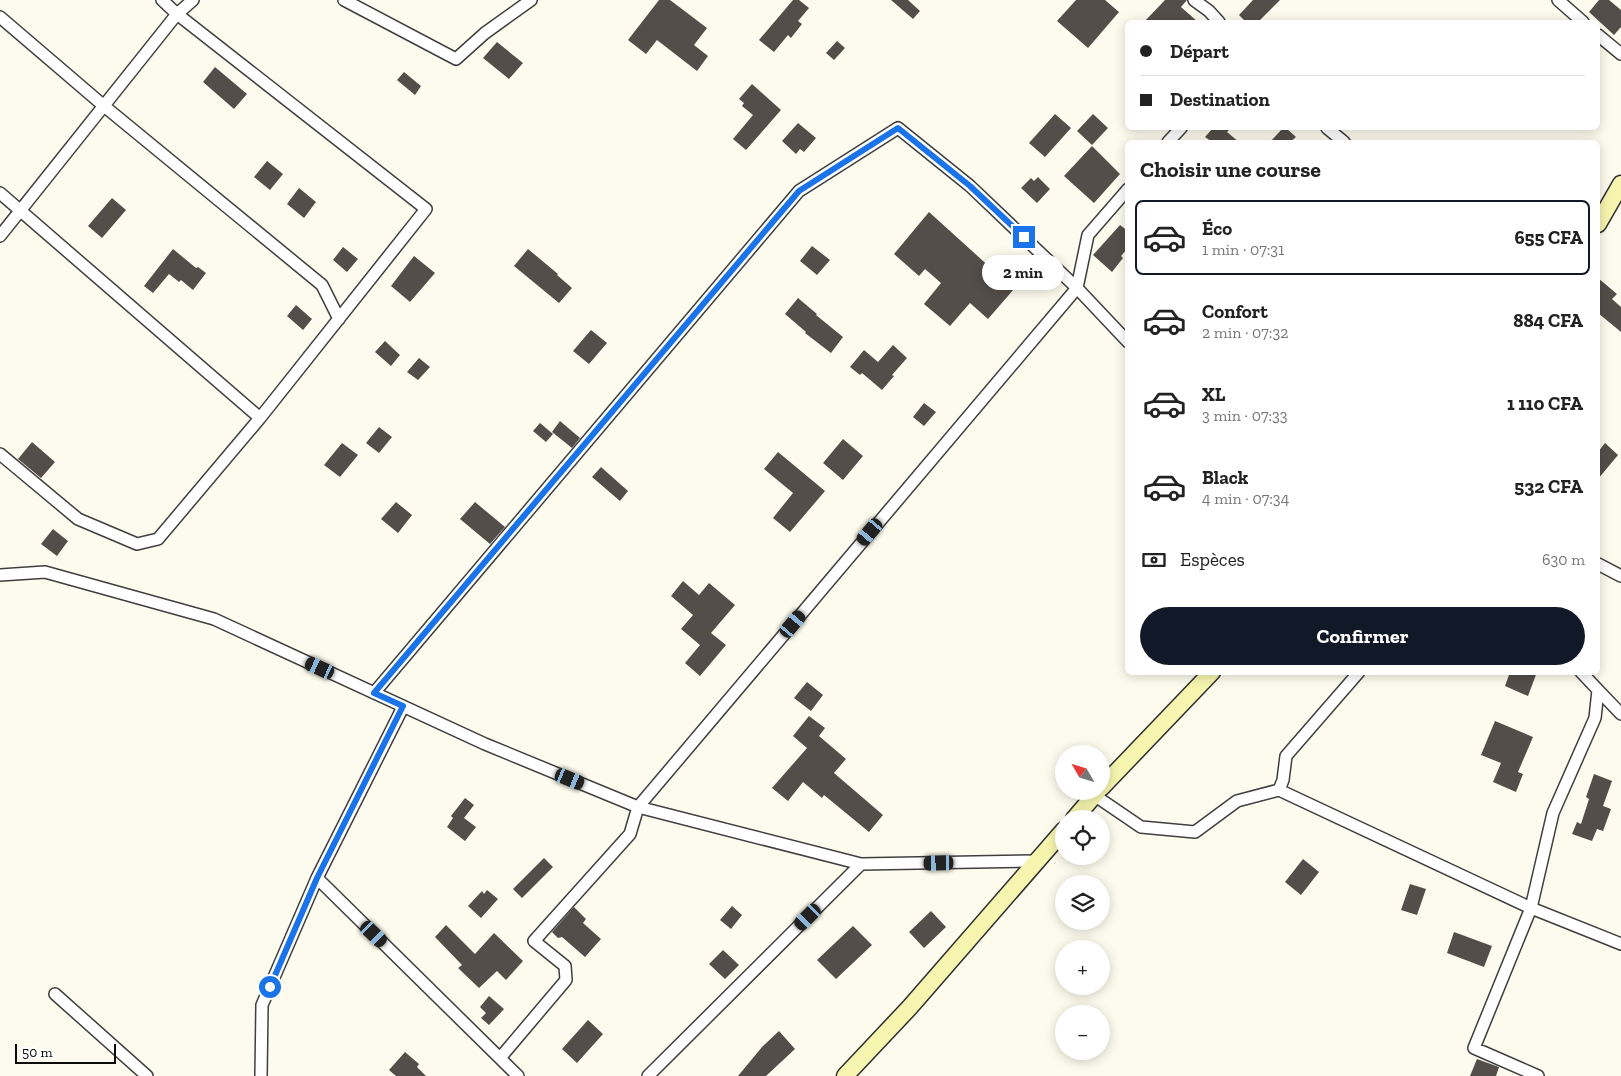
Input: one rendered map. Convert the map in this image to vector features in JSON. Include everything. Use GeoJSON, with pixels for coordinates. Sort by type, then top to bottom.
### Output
{"type":"FeatureCollection","features":[{"type":"Feature","properties":{"kind":"street"},"geometry":{"type":"LineString","coordinates":[[0,454],[78,519],[137,544],[158,539],[260,418],[426,209],[177,14],[162,0]]}},
{"type":"Feature","properties":{"kind":"street"},"geometry":{"type":"LineString","coordinates":[[0,236],[22,211],[177,14],[193,0]]}},
{"type":"Feature","properties":{"kind":"street"},"geometry":{"type":"LineString","coordinates":[[344,0],[456,59],[485,33],[531,0]]}},
{"type":"Feature","properties":{"kind":"street"},"geometry":{"type":"LineString","coordinates":[[1194,0],[1217,20]]}},
{"type":"Feature","properties":{"kind":"street"},"geometry":{"type":"LineString","coordinates":[[1558,0],[1581,20]]}},
{"type":"Feature","properties":{"kind":"street"},"geometry":{"type":"LineString","coordinates":[[0,17],[104,106],[322,285],[338,319]]}},
{"type":"Feature","properties":{"kind":"street"},"geometry":{"type":"LineString","coordinates":[[1600,37],[1621,54]]}},
{"type":"Feature","properties":{"kind":"street"},"geometry":{"type":"LineString","coordinates":[[374,693],[799,191],[898,128],[970,186],[1077,288],[1125,339]]}},
{"type":"Feature","properties":{"kind":"street"},"geometry":{"type":"LineString","coordinates":[[1170,140],[1179,130]]}},
{"type":"Feature","properties":{"kind":"street"},"geometry":{"type":"LineString","coordinates":[[1329,130],[1342,140]]}},
{"type":"Feature","properties":{"kind":"street"},"geometry":{"type":"LineString","coordinates":[[1600,221],[1621,184]]}},
{"type":"Feature","properties":{"kind":"street"},"geometry":{"type":"LineString","coordinates":[[500,1058],[566,980],[565,966],[534,941],[630,834],[638,807],[1077,288],[1088,235],[1125,192]]}},
{"type":"Feature","properties":{"kind":"street"},"geometry":{"type":"LineString","coordinates":[[0,193],[260,418]]}},
{"type":"Feature","properties":{"kind":"street"},"geometry":{"type":"LineString","coordinates":[[1600,565],[1621,576]]}},
{"type":"Feature","properties":{"kind":"street"},"geometry":{"type":"LineString","coordinates":[[0,575],[45,572],[214,618],[485,744],[638,807],[861,864],[1037,861]]}},
{"type":"Feature","properties":{"kind":"street"},"geometry":{"type":"LineString","coordinates":[[1110,778],[1209,675]]}},
{"type":"Feature","properties":{"kind":"street"},"geometry":{"type":"LineString","coordinates":[[1279,790],[1283,780],[1286,756],[1356,675]]}},
{"type":"Feature","properties":{"kind":"street"},"geometry":{"type":"LineString","coordinates":[[1584,675],[1621,714]]}},
{"type":"Feature","properties":{"kind":"street"},"geometry":{"type":"LineString","coordinates":[[1538,1076],[1474,1048],[1532,908],[1553,813],[1595,718],[1598,690]]}},
{"type":"Feature","properties":{"kind":"street"},"geometry":{"type":"LineString","coordinates":[[261,1076],[262,1005],[317,878],[403,706]]}},
{"type":"Feature","properties":{"kind":"street"},"geometry":{"type":"LineString","coordinates":[[1109,800],[1141,827],[1195,832],[1238,801],[1279,790],[1532,908],[1621,944]]}},
{"type":"Feature","properties":{"kind":"street"},"geometry":{"type":"LineString","coordinates":[[1082,810],[1090,800]]}},
{"type":"Feature","properties":{"kind":"street"},"geometry":{"type":"LineString","coordinates":[[845,1076],[910,1007],[1055,840]]}},
{"type":"Feature","properties":{"kind":"street"},"geometry":{"type":"LineString","coordinates":[[648,1076],[861,864]]}},
{"type":"Feature","properties":{"kind":"street"},"geometry":{"type":"LineString","coordinates":[[317,878],[518,1076]]}},
{"type":"Feature","properties":{"kind":"street"},"geometry":{"type":"LineString","coordinates":[[55,994],[147,1076]]}},
{"type":"Feature","properties":{"kind":"building"},"geometry":{"type":"Polygon","coordinates":[[[659,0],[670,0],[707,28],[694,45],[708,56],[697,71],[657,40],[646,54],[628,40],[659,0]]]}},
{"type":"Feature","properties":{"kind":"building"},"geometry":{"type":"Polygon","coordinates":[[[793,0],[799,0],[809,8],[798,21],[802,24],[791,38],[788,35],[774,52],[759,40],[793,0]]]}},
{"type":"Feature","properties":{"kind":"building"},"geometry":{"type":"Polygon","coordinates":[[[891,0],[908,0],[920,11],[913,19],[891,0]]]}},
{"type":"Feature","properties":{"kind":"building"},"geometry":{"type":"Polygon","coordinates":[[[1076,0],[1105,0],[1119,12],[1088,48],[1057,21],[1076,0]]]}},
{"type":"Feature","properties":{"kind":"building"},"geometry":{"type":"Polygon","coordinates":[[[1165,0],[1187,0],[1181,7],[1196,20],[1146,20],[1165,0]]]}},
{"type":"Feature","properties":{"kind":"building"},"geometry":{"type":"Polygon","coordinates":[[[1253,0],[1280,0],[1260,20],[1244,20],[1239,15],[1253,0]]]}},
{"type":"Feature","properties":{"kind":"building"},"geometry":{"type":"Polygon","coordinates":[[[1599,0],[1609,0],[1621,10],[1621,27],[1614,35],[1600,20],[1589,12],[1599,0]]]}},
{"type":"Feature","properties":{"kind":"building"},"geometry":{"type":"Polygon","coordinates":[[[837,41],[845,48],[834,60],[826,53],[837,41]]]}},
{"type":"Feature","properties":{"kind":"building"},"geometry":{"type":"Polygon","coordinates":[[[497,42],[523,63],[509,79],[483,58],[497,42]]]}},
{"type":"Feature","properties":{"kind":"building"},"geometry":{"type":"Polygon","coordinates":[[[215,67],[247,94],[234,109],[203,82],[215,67]]]}},
{"type":"Feature","properties":{"kind":"building"},"geometry":{"type":"Polygon","coordinates":[[[404,72],[421,86],[415,95],[397,80],[404,72]]]}},
{"type":"Feature","properties":{"kind":"building"},"geometry":{"type":"Polygon","coordinates":[[[752,84],[781,110],[746,150],[733,139],[753,115],[742,106],[744,103],[739,99],[752,84]]]}},
{"type":"Feature","properties":{"kind":"building"},"geometry":{"type":"Polygon","coordinates":[[[1055,114],[1071,128],[1045,157],[1029,143],[1055,114]]]}},
{"type":"Feature","properties":{"kind":"building"},"geometry":{"type":"Polygon","coordinates":[[[1093,114],[1108,128],[1092,145],[1077,131],[1093,114]]]}},
{"type":"Feature","properties":{"kind":"building"},"geometry":{"type":"Polygon","coordinates":[[[798,123],[816,138],[804,152],[800,149],[796,154],[782,141],[798,123]]]}},
{"type":"Feature","properties":{"kind":"building"},"geometry":{"type":"Polygon","coordinates":[[[1211,130],[1229,130],[1227,132],[1237,140],[1209,140],[1205,137],[1211,130]]]}},
{"type":"Feature","properties":{"kind":"building"},"geometry":{"type":"Polygon","coordinates":[[[1281,130],[1288,130],[1296,137],[1292,140],[1272,140],[1281,130]]]}},
{"type":"Feature","properties":{"kind":"building"},"geometry":{"type":"Polygon","coordinates":[[[1092,146],[1120,174],[1094,203],[1064,176],[1092,146]]]}},
{"type":"Feature","properties":{"kind":"building"},"geometry":{"type":"Polygon","coordinates":[[[267,161],[283,174],[270,190],[254,177],[267,161]]]}},
{"type":"Feature","properties":{"kind":"building"},"geometry":{"type":"Polygon","coordinates":[[[1038,177],[1050,189],[1037,203],[1021,188],[1031,178],[1034,181],[1038,177]]]}},
{"type":"Feature","properties":{"kind":"building"},"geometry":{"type":"Polygon","coordinates":[[[299,188],[316,202],[304,218],[287,204],[299,188]]]}},
{"type":"Feature","properties":{"kind":"building"},"geometry":{"type":"Polygon","coordinates":[[[112,198],[126,210],[102,238],[88,226],[112,198]]]}},
{"type":"Feature","properties":{"kind":"building"},"geometry":{"type":"Polygon","coordinates":[[[929,212],[1014,289],[988,319],[970,303],[950,326],[924,304],[941,283],[925,269],[919,276],[894,254],[929,212]]]}},
{"type":"Feature","properties":{"kind":"building"},"geometry":{"type":"Polygon","coordinates":[[[1120,225],[1125,229],[1125,251],[1121,256],[1123,258],[1112,272],[1093,255],[1120,225]]]}},
{"type":"Feature","properties":{"kind":"building"},"geometry":{"type":"Polygon","coordinates":[[[812,246],[830,260],[817,275],[800,261],[812,246]]]}},
{"type":"Feature","properties":{"kind":"building"},"geometry":{"type":"Polygon","coordinates":[[[343,247],[358,259],[347,272],[333,260],[343,247]]]}},
{"type":"Feature","properties":{"kind":"building"},"geometry":{"type":"Polygon","coordinates":[[[173,249],[196,268],[198,267],[206,273],[193,290],[181,280],[179,282],[169,274],[153,293],[144,286],[173,249]]]}},
{"type":"Feature","properties":{"kind":"building"},"geometry":{"type":"Polygon","coordinates":[[[528,249],[572,288],[559,303],[514,266],[528,249]]]}},
{"type":"Feature","properties":{"kind":"building"},"geometry":{"type":"Polygon","coordinates":[[[414,256],[435,273],[410,302],[391,286],[414,256]]]}},
{"type":"Feature","properties":{"kind":"building"},"geometry":{"type":"Polygon","coordinates":[[[1600,280],[1617,294],[1612,299],[1621,307],[1621,332],[1600,315],[1600,280]]]}},
{"type":"Feature","properties":{"kind":"building"},"geometry":{"type":"Polygon","coordinates":[[[798,298],[843,337],[831,353],[805,333],[785,314],[798,298]]]}},
{"type":"Feature","properties":{"kind":"building"},"geometry":{"type":"Polygon","coordinates":[[[296,305],[312,319],[303,330],[287,316],[296,305]]]}},
{"type":"Feature","properties":{"kind":"building"},"geometry":{"type":"Polygon","coordinates":[[[591,330],[607,343],[589,364],[573,351],[591,330]]]}},
{"type":"Feature","properties":{"kind":"building"},"geometry":{"type":"Polygon","coordinates":[[[385,341],[400,355],[391,366],[375,352],[385,341]]]}},
{"type":"Feature","properties":{"kind":"building"},"geometry":{"type":"Polygon","coordinates":[[[893,345],[907,358],[882,390],[862,373],[860,375],[850,367],[864,350],[878,362],[893,345]]]}},
{"type":"Feature","properties":{"kind":"building"},"geometry":{"type":"Polygon","coordinates":[[[419,358],[430,367],[418,380],[407,372],[419,358]]]}},
{"type":"Feature","properties":{"kind":"building"},"geometry":{"type":"Polygon","coordinates":[[[924,403],[936,412],[924,426],[913,417],[924,403]]]}},
{"type":"Feature","properties":{"kind":"building"},"geometry":{"type":"Polygon","coordinates":[[[560,421],[580,438],[572,448],[552,432],[560,421]]]}},
{"type":"Feature","properties":{"kind":"building"},"geometry":{"type":"Polygon","coordinates":[[[540,423],[553,434],[546,442],[533,431],[540,423]]]}},
{"type":"Feature","properties":{"kind":"building"},"geometry":{"type":"Polygon","coordinates":[[[379,427],[392,437],[379,453],[366,443],[379,427]]]}},
{"type":"Feature","properties":{"kind":"building"},"geometry":{"type":"Polygon","coordinates":[[[843,439],[863,456],[843,480],[823,463],[843,439]]]}},
{"type":"Feature","properties":{"kind":"building"},"geometry":{"type":"Polygon","coordinates":[[[32,442],[55,462],[41,478],[18,459],[32,442]]]}},
{"type":"Feature","properties":{"kind":"building"},"geometry":{"type":"Polygon","coordinates":[[[342,443],[358,455],[340,477],[324,465],[342,443]]]}},
{"type":"Feature","properties":{"kind":"building"},"geometry":{"type":"Polygon","coordinates":[[[1605,443],[1618,455],[1600,477],[1600,449],[1605,443]]]}},
{"type":"Feature","properties":{"kind":"building"},"geometry":{"type":"Polygon","coordinates":[[[778,452],[825,491],[790,532],[773,518],[793,493],[764,469],[778,452]]]}},
{"type":"Feature","properties":{"kind":"building"},"geometry":{"type":"Polygon","coordinates":[[[601,467],[628,491],[620,501],[592,477],[601,467]]]}},
{"type":"Feature","properties":{"kind":"building"},"geometry":{"type":"Polygon","coordinates":[[[396,502],[412,515],[398,533],[381,519],[396,502]]]}},
{"type":"Feature","properties":{"kind":"building"},"geometry":{"type":"Polygon","coordinates":[[[475,502],[505,527],[490,544],[460,519],[475,502]]]}},
{"type":"Feature","properties":{"kind":"building"},"geometry":{"type":"Polygon","coordinates":[[[53,529],[68,541],[57,556],[41,544],[53,529]]]}},
{"type":"Feature","properties":{"kind":"building"},"geometry":{"type":"Polygon","coordinates":[[[683,581],[699,595],[709,583],[735,605],[711,633],[726,645],[700,676],[685,663],[700,645],[681,629],[693,615],[671,596],[683,581]]]}},
{"type":"Feature","properties":{"kind":"building"},"geometry":{"type":"Polygon","coordinates":[[[1509,675],[1536,675],[1528,696],[1505,686],[1509,675]]]}},
{"type":"Feature","properties":{"kind":"building"},"geometry":{"type":"Polygon","coordinates":[[[807,682],[823,695],[811,711],[794,698],[807,682]]]}},
{"type":"Feature","properties":{"kind":"building"},"geometry":{"type":"Polygon","coordinates":[[[809,716],[825,728],[819,736],[846,759],[834,773],[883,815],[869,832],[824,795],[822,798],[803,782],[788,801],[772,788],[807,748],[793,736],[809,716]]]}},
{"type":"Feature","properties":{"kind":"building"},"geometry":{"type":"Polygon","coordinates":[[[1495,721],[1533,737],[1518,772],[1523,774],[1516,792],[1493,782],[1501,763],[1481,755],[1495,721]]]}},
{"type":"Feature","properties":{"kind":"building"},"geometry":{"type":"Polygon","coordinates":[[[1594,774],[1612,781],[1603,806],[1611,809],[1603,831],[1597,829],[1592,841],[1572,834],[1577,822],[1581,824],[1589,799],[1586,797],[1594,774]]]}},
{"type":"Feature","properties":{"kind":"building"},"geometry":{"type":"Polygon","coordinates":[[[465,798],[474,805],[464,818],[476,827],[465,841],[447,827],[453,818],[451,816],[465,798]]]}},
{"type":"Feature","properties":{"kind":"building"},"geometry":{"type":"Polygon","coordinates":[[[544,858],[553,867],[522,898],[513,889],[544,858]]]}},
{"type":"Feature","properties":{"kind":"building"},"geometry":{"type":"Polygon","coordinates":[[[1303,859],[1319,872],[1301,895],[1285,882],[1303,859]]]}},
{"type":"Feature","properties":{"kind":"building"},"geometry":{"type":"Polygon","coordinates":[[[1410,884],[1426,889],[1417,915],[1401,910],[1410,884]]]}},
{"type":"Feature","properties":{"kind":"building"},"geometry":{"type":"Polygon","coordinates":[[[487,890],[498,899],[481,918],[468,906],[482,891],[484,894],[487,890]]]}},
{"type":"Feature","properties":{"kind":"building"},"geometry":{"type":"Polygon","coordinates":[[[732,906],[742,915],[731,929],[720,920],[732,906]]]}},
{"type":"Feature","properties":{"kind":"building"},"geometry":{"type":"Polygon","coordinates":[[[574,907],[586,919],[583,923],[601,939],[585,957],[562,937],[558,938],[552,932],[574,907]]]}},
{"type":"Feature","properties":{"kind":"building"},"geometry":{"type":"Polygon","coordinates":[[[931,911],[946,927],[924,948],[909,932],[931,911]]]}},
{"type":"Feature","properties":{"kind":"building"},"geometry":{"type":"Polygon","coordinates":[[[446,925],[475,954],[494,933],[523,961],[506,980],[497,971],[479,988],[458,968],[462,965],[435,937],[446,925]]]}},
{"type":"Feature","properties":{"kind":"building"},"geometry":{"type":"Polygon","coordinates":[[[853,926],[872,945],[836,979],[817,960],[853,926]]]}},
{"type":"Feature","properties":{"kind":"building"},"geometry":{"type":"Polygon","coordinates":[[[1454,932],[1492,946],[1484,967],[1447,953],[1454,932]]]}},
{"type":"Feature","properties":{"kind":"building"},"geometry":{"type":"Polygon","coordinates":[[[723,950],[739,965],[725,979],[709,964],[723,950]]]}},
{"type":"Feature","properties":{"kind":"building"},"geometry":{"type":"Polygon","coordinates":[[[489,996],[504,1009],[489,1025],[481,1018],[486,1013],[480,1007],[489,996]]]}},
{"type":"Feature","properties":{"kind":"building"},"geometry":{"type":"Polygon","coordinates":[[[588,1020],[603,1034],[577,1063],[562,1049],[588,1020]]]}},
{"type":"Feature","properties":{"kind":"building"},"geometry":{"type":"Polygon","coordinates":[[[779,1031],[795,1049],[766,1076],[738,1076],[762,1047],[779,1031]]]}},
{"type":"Feature","properties":{"kind":"building"},"geometry":{"type":"Polygon","coordinates":[[[405,1052],[419,1064],[417,1067],[426,1076],[396,1076],[389,1070],[405,1052]]]}},
{"type":"Feature","properties":{"kind":"building"},"geometry":{"type":"Polygon","coordinates":[[[1477,1059],[1499,1067],[1496,1076],[1470,1076],[1477,1059]]]}},
{"type":"Feature","properties":{"kind":"route"},"geometry":{"type":"LineString","coordinates":[[270,987],[317,878],[403,706],[374,693],[799,191],[898,128],[970,186],[1024,237]]}}]}
